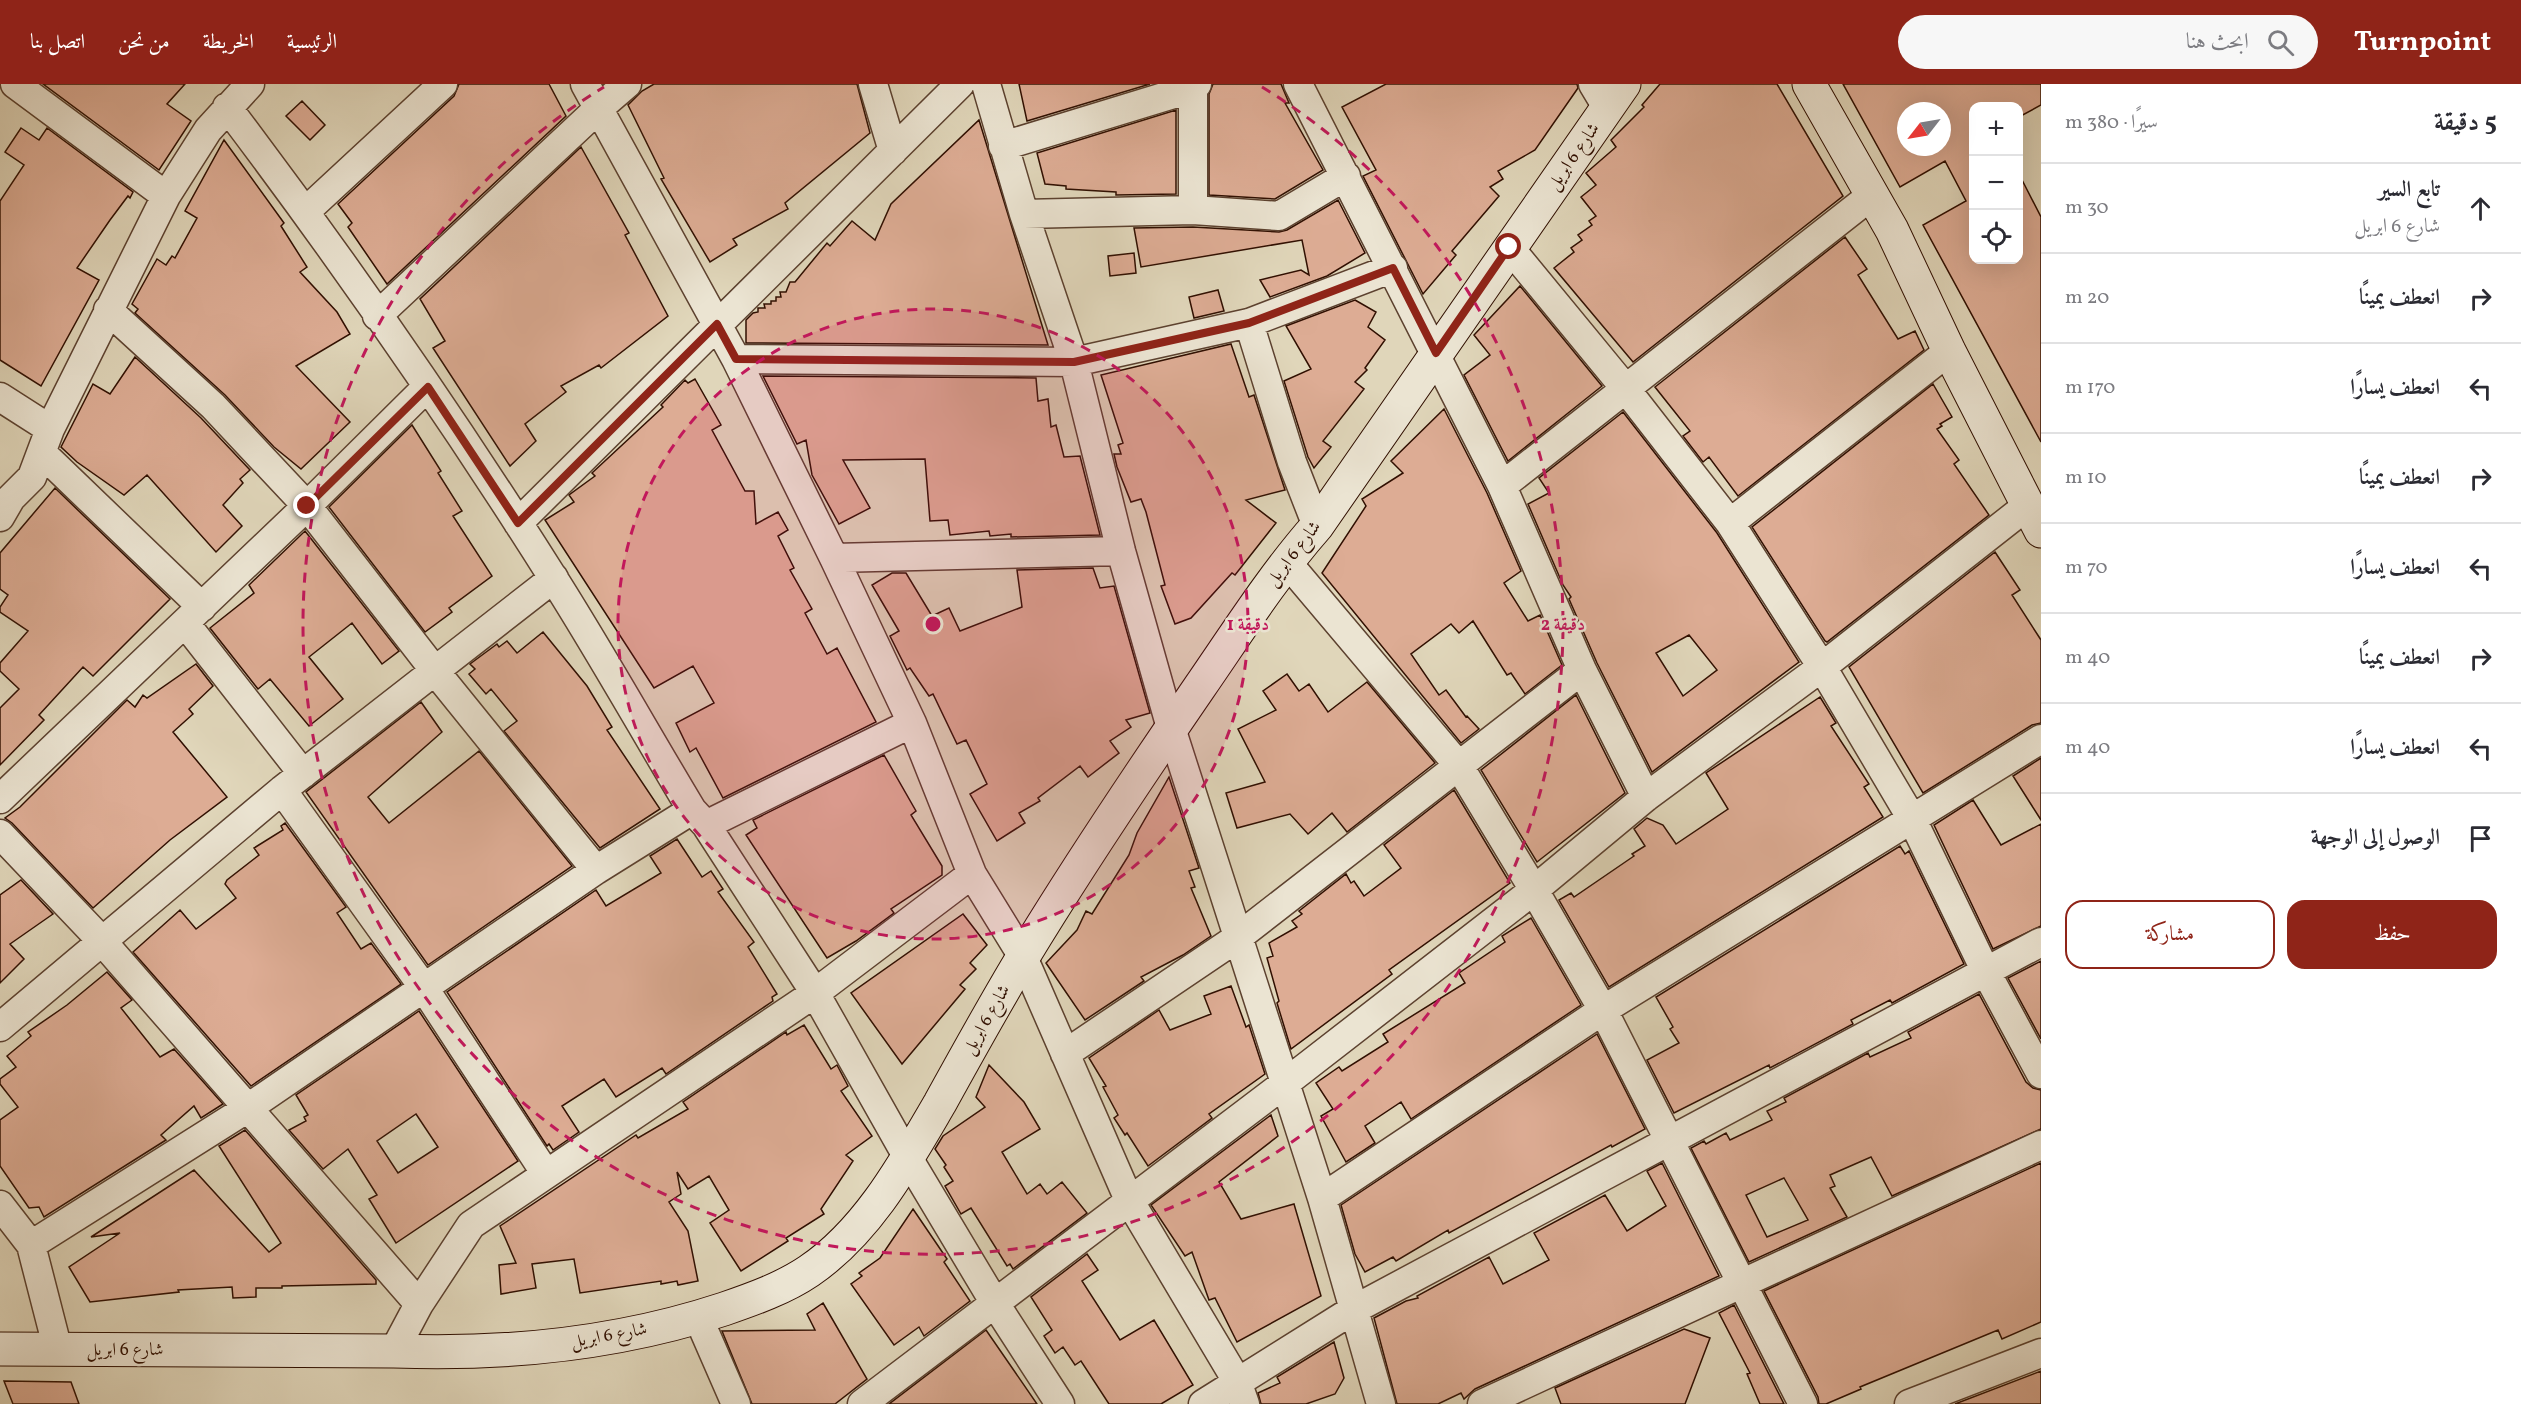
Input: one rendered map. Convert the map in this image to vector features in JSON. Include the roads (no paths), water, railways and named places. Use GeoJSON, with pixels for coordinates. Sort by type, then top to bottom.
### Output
{"type":"FeatureCollection","features":[{"type":"Feature","properties":{"kind":"street"},"geometry":{"type":"LineString","coordinates":[[15,84],[166,196]]}},
{"type":"Feature","properties":{"kind":"street"},"geometry":{"type":"LineString","coordinates":[[0,517],[11,498],[32,477],[46,441],[108,310],[166,196],[208,130],[250,84]]}},
{"type":"Feature","properties":{"kind":"street"},"geometry":{"type":"LineString","coordinates":[[306,211],[443,84]]}},
{"type":"Feature","properties":{"kind":"street"},"geometry":{"type":"LineString","coordinates":[[377,316],[591,96],[627,84]]}},
{"type":"Feature","properties":{"kind":"street"},"geometry":{"type":"LineString","coordinates":[[873,84],[893,151]]}},
{"type":"Feature","properties":{"kind":"street"},"geometry":{"type":"LineString","coordinates":[[518,523],[960,84]]}},
{"type":"Feature","properties":{"kind":"street"},"geometry":{"type":"LineString","coordinates":[[986,84],[1024,214],[1074,362],[1122,550],[1172,728],[1237,938],[1322,1198],[1381,1404]]}},
{"type":"Feature","properties":{"kind":"street"},"geometry":{"type":"LineString","coordinates":[[1298,84],[1502,486],[1582,670],[1646,797]]}},
{"type":"Feature","properties":{"kind":"street"},"geometry":{"type":"LineString","coordinates":[[862,1404],[996,1305],[1129,1200],[1284,1084],[1534,890],[1646,797],[1822,667],[2034,518],[1949,351],[1892,230],[1809,84]]}},
{"type":"Feature","properties":{"kind":"street"},"geometry":{"type":"LineString","coordinates":[[1003,146],[1195,86],[1193,210]]}},
{"type":"Feature","properties":{"kind":"street","name":"شارع 6 ابريل"},"geometry":{"type":"LineString","coordinates":[[0,1349],[394,1350],[455,1353],[573,1344],[631,1334],[698,1317],[747,1301],[812,1269],[836,1250],[861,1224],[908,1158],[1023,957],[1172,728],[1286,561],[1317,526],[1509,247],[1608,92]]}},
{"type":"Feature","properties":{"kind":"street"},"geometry":{"type":"LineString","coordinates":[[591,96],[736,359],[834,558],[912,723],[972,874],[1023,957],[1129,1200],[1241,1393]]}},
{"type":"Feature","properties":{"kind":"street"},"geometry":{"type":"LineString","coordinates":[[227,108],[306,211],[428,387],[554,578],[699,818],[815,993],[908,1158],[996,1305],[1060,1404]]}},
{"type":"Feature","properties":{"kind":"street"},"geometry":{"type":"LineString","coordinates":[[1024,214],[1193,210],[1279,216],[1346,176]]}},
{"type":"Feature","properties":{"kind":"street"},"geometry":{"type":"LineString","coordinates":[[1502,486],[1872,195]]}},
{"type":"Feature","properties":{"kind":"street"},"geometry":{"type":"LineString","coordinates":[[1509,247],[1625,388],[1730,523],[1822,667],[1912,819],[1986,970],[2041,1074]]}},
{"type":"Feature","properties":{"kind":"street"},"geometry":{"type":"LineString","coordinates":[[736,359],[1074,362],[1249,323],[1393,268]]}},
{"type":"Feature","properties":{"kind":"street"},"geometry":{"type":"LineString","coordinates":[[108,310],[213,406],[307,506],[435,671],[596,870]]}},
{"type":"Feature","properties":{"kind":"street"},"geometry":{"type":"LineString","coordinates":[[1249,323],[1292,462],[1317,526]]}},
{"type":"Feature","properties":{"kind":"street"},"geometry":{"type":"LineString","coordinates":[[1730,523],[1949,351]]}},
{"type":"Feature","properties":{"kind":"street"},"geometry":{"type":"LineString","coordinates":[[0,799],[307,506],[428,387]]}},
{"type":"Feature","properties":{"kind":"street"},"geometry":{"type":"LineString","coordinates":[[0,397],[46,441],[193,615],[292,782],[546,1174]]}},
{"type":"Feature","properties":{"kind":"street"},"geometry":{"type":"LineString","coordinates":[[834,558],[1122,550]]}},
{"type":"Feature","properties":{"kind":"street"},"geometry":{"type":"LineString","coordinates":[[1286,561],[1459,766],[1603,1010],[1803,1404]]}},
{"type":"Feature","properties":{"kind":"street"},"geometry":{"type":"LineString","coordinates":[[0,1027],[292,782],[554,578]]}},
{"type":"Feature","properties":{"kind":"street"},"geometry":{"type":"LineString","coordinates":[[1065,1054],[1237,938],[1582,670]]}},
{"type":"Feature","properties":{"kind":"street"},"geometry":{"type":"LineString","coordinates":[[31,1245],[248,1108],[596,870],[699,818],[912,723]]}},
{"type":"Feature","properties":{"kind":"street"},"geometry":{"type":"LineString","coordinates":[[1322,1198],[1603,1010],[2041,739]]}},
{"type":"Feature","properties":{"kind":"street"},"geometry":{"type":"LineString","coordinates":[[0,834],[101,940],[419,1304]]}},
{"type":"Feature","properties":{"kind":"street"},"geometry":{"type":"LineString","coordinates":[[394,1350],[419,1304],[471,1225],[815,993],[972,874]]}},
{"type":"Feature","properties":{"kind":"street"},"geometry":{"type":"LineString","coordinates":[[1203,1404],[1241,1393],[1353,1310],[2041,942]]}},
{"type":"Feature","properties":{"kind":"street"},"geometry":{"type":"LineString","coordinates":[[1482,1404],[2041,1145]]}},
{"type":"Feature","properties":{"kind":"street"},"geometry":{"type":"LineString","coordinates":[[0,1206],[31,1245],[58,1350]]}},
{"type":"Feature","properties":{"kind":"street"},"geometry":{"type":"LineString","coordinates":[[698,1317],[736,1404]]}},
{"type":"Feature","properties":{"kind":"street"},"geometry":{"type":"LineString","coordinates":[[1909,1404],[2041,1353]]}}]}
